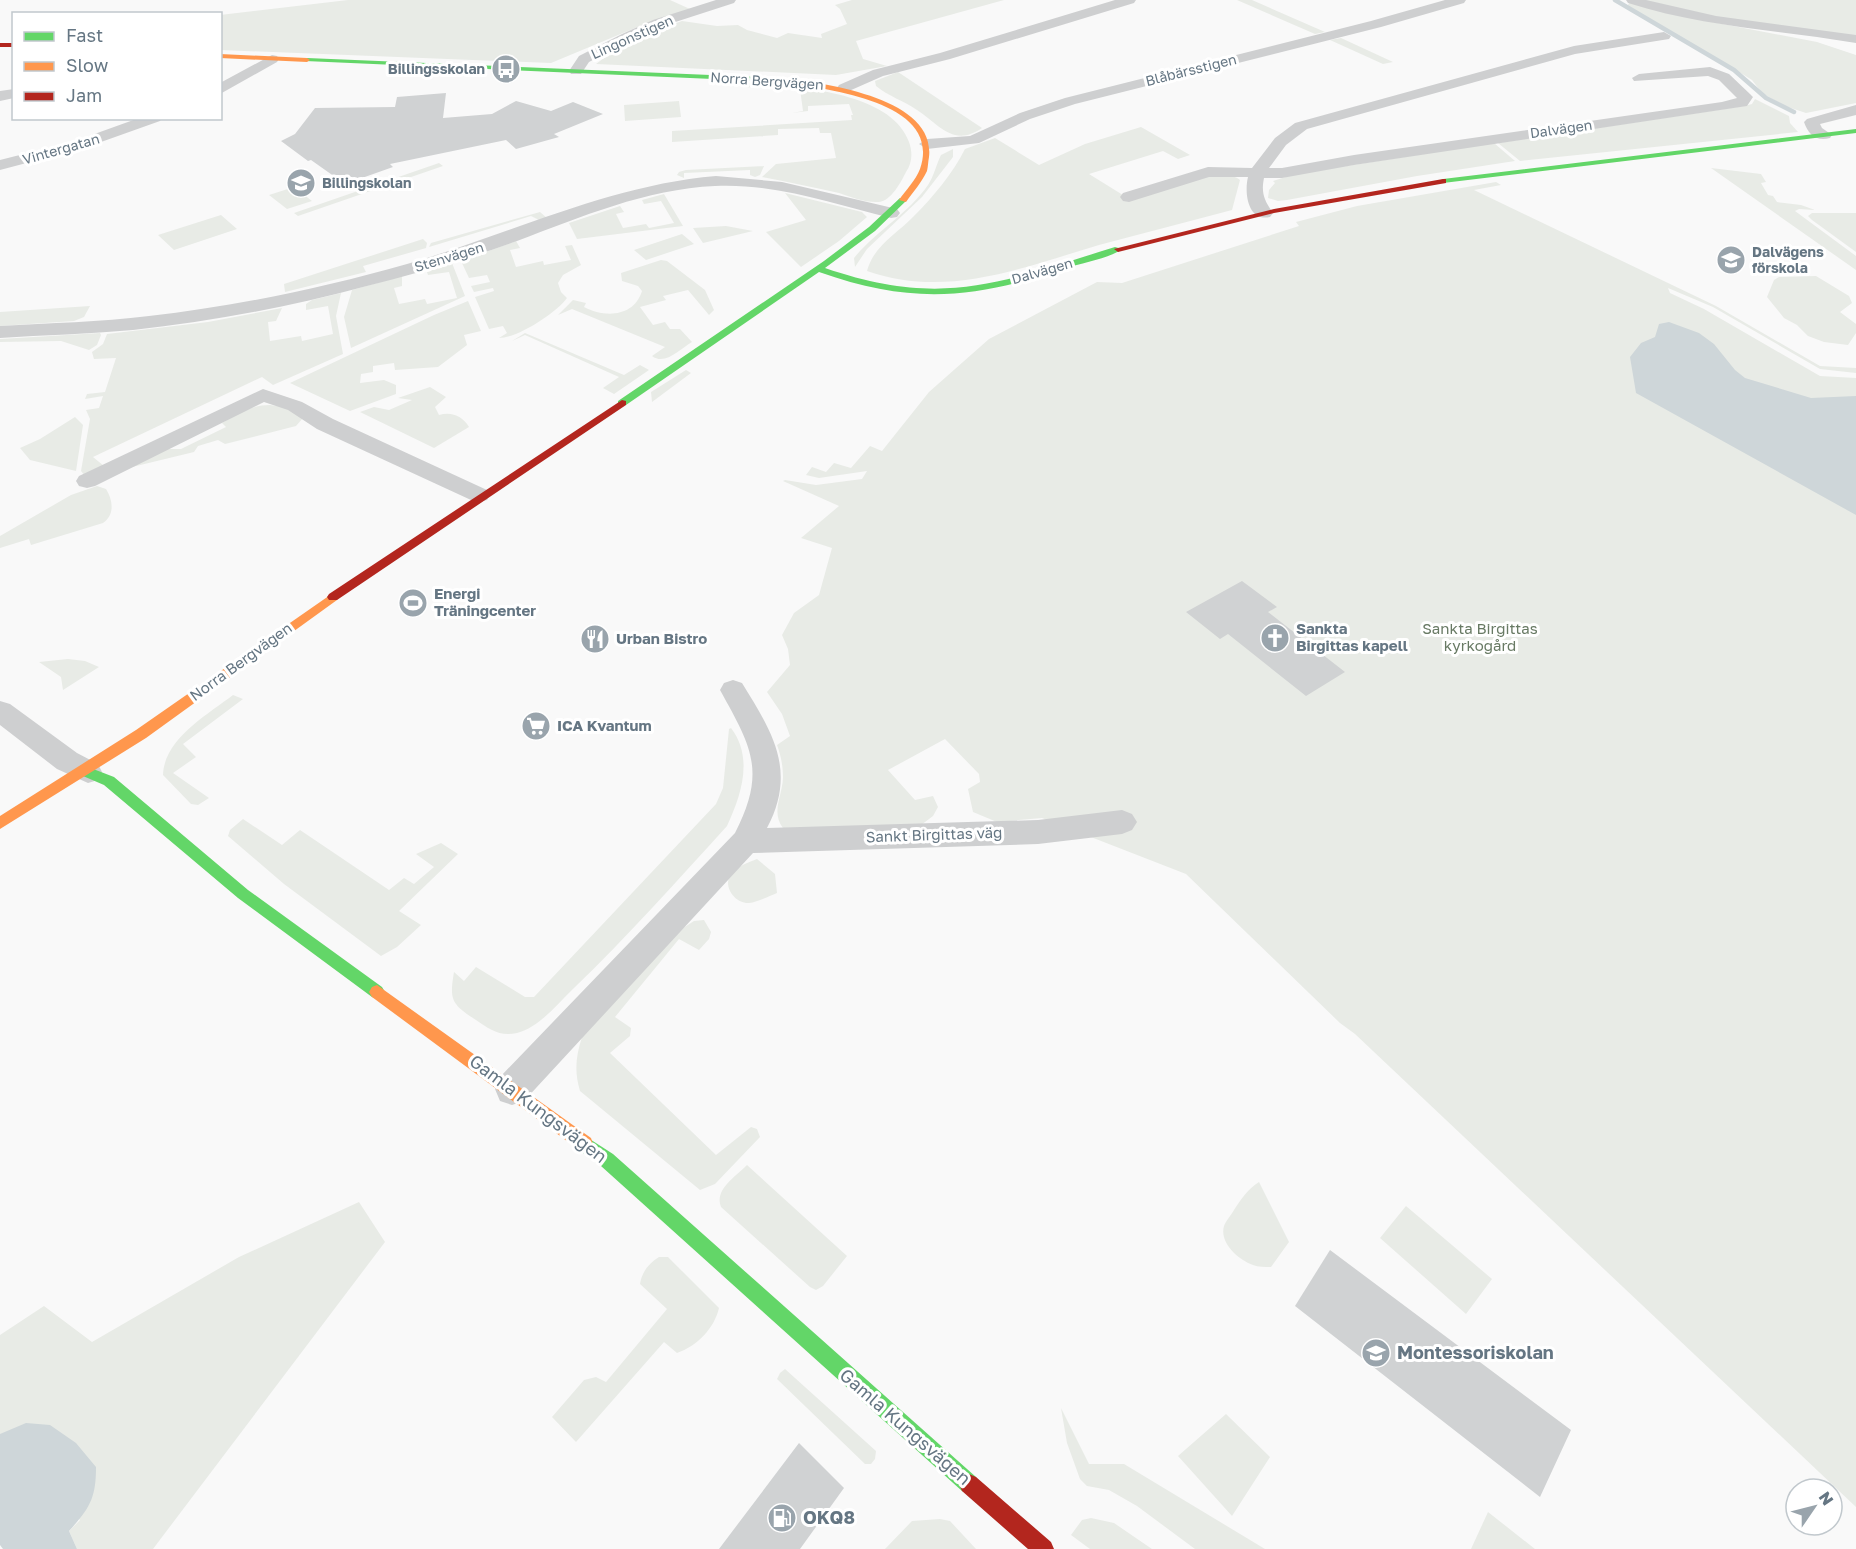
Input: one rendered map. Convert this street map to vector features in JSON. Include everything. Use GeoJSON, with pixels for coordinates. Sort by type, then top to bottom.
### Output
{"type":"FeatureCollection","features":[{"type":"Feature","properties":{"kind":"street","name":"Lingonstigen"},"geometry":{"type":"LineString","coordinates":[[576,71],[584,58],[627,37],[658,23],[729,0]]}},
{"type":"Feature","properties":{"kind":"street"},"geometry":{"type":"LineString","coordinates":[[844,88],[869,76],[945,56],[1129,0]]}},
{"type":"Feature","properties":{"kind":"street","name":"Blåbärsstigen"},"geometry":{"type":"LineString","coordinates":[[927,144],[974,140],[1025,116],[1070,101],[1376,24],[1459,0]]}},
{"type":"Feature","properties":{"kind":"street"},"geometry":{"type":"LineString","coordinates":[[1633,0],[1680,14],[1856,39]]}},
{"type":"Feature","properties":{"kind":"street"},"geometry":{"type":"LineString","coordinates":[[1773,29],[1856,53]]}},
{"type":"Feature","properties":{"kind":"street"},"geometry":{"type":"LineString","coordinates":[[1264,213],[1256,207],[1253,195],[1260,173],[1270,151],[1291,131],[1307,124],[1574,50],[1664,36]]}},
{"type":"Feature","properties":{"kind":"street","name":"Norra Bergvägen"},"geometry":{"type":"LineString","coordinates":[[0,823],[88,772],[302,617],[479,495],[699,351],[819,269],[891,213],[922,176],[927,165],[927,144],[920,129],[906,116],[877,99],[844,88],[772,79],[222,56]]}},
{"type":"Feature","properties":{"kind":"street"},"geometry":{"type":"LineString","coordinates":[[222,89],[272,59]]}},
{"type":"Feature","properties":{"kind":"street","name":"Dalvägen"},"geometry":{"type":"LineString","coordinates":[[1129,196],[1208,172],[1282,173],[1354,160],[1722,107],[1742,103],[1745,97],[1724,77],[1710,70],[1639,78]]}},
{"type":"Feature","properties":{"kind":"street"},"geometry":{"type":"LineString","coordinates":[[1824,135],[1815,130],[1812,122],[1856,110]]}},
{"type":"Feature","properties":{"kind":"street","name":"Vintergatan"},"geometry":{"type":"LineString","coordinates":[[0,165],[81,144],[149,120]]}},
{"type":"Feature","properties":{"kind":"street","name":"Dalvägen"},"geometry":{"type":"LineString","coordinates":[[819,269],[876,286],[918,293],[958,292],[1002,283],[1123,248],[1264,213],[1436,181],[1588,161],[1856,131]]}},
{"type":"Feature","properties":{"kind":"street","name":"Stenvägen"},"geometry":{"type":"LineString","coordinates":[[0,332],[150,322],[268,303],[354,284],[444,259],[627,197],[678,185],[717,181],[765,184],[891,213]]}},
{"type":"Feature","properties":{"kind":"street"},"geometry":{"type":"LineString","coordinates":[[87,481],[262,395],[295,406],[325,424],[479,495]]}},
{"type":"Feature","properties":{"kind":"street"},"geometry":{"type":"LineString","coordinates":[[512,1089],[746,841],[764,803],[770,773],[756,729],[733,690]]}},
{"type":"Feature","properties":{"kind":"street","name":"Gamla Kungsvägen"},"geometry":{"type":"LineString","coordinates":[[0,711],[67,761],[110,781],[243,894],[607,1160],[930,1450],[1044,1549]]}},
{"type":"Feature","properties":{"kind":"street","name":"Sankt Birgittas väg"},"geometry":{"type":"LineString","coordinates":[[746,841],[1038,832],[1122,822]]}},
{"type":"Feature","properties":{"kind":"green space"},"geometry":{"type":"Polygon","coordinates":[[[348,0],[670,0],[690,9],[635,28],[551,63],[222,50],[222,15],[348,0]]]}},
{"type":"Feature","properties":{"kind":"green space"},"geometry":{"type":"Polygon","coordinates":[[[852,0],[1004,0],[856,41],[863,59],[887,66],[836,75],[596,64],[628,40],[682,21],[717,26],[738,25],[747,30],[777,38],[788,33],[822,38],[821,34],[847,24],[840,9],[835,5],[852,0]]]}},
{"type":"Feature","properties":{"kind":"green space"},"geometry":{"type":"Polygon","coordinates":[[[1237,0],[1252,0],[1325,32],[1315,34],[1237,0]]]}},
{"type":"Feature","properties":{"kind":"green space"},"geometry":{"type":"Polygon","coordinates":[[[1639,0],[1856,0],[1856,38],[1729,21],[1639,0]]]}},
{"type":"Feature","properties":{"kind":"green space"},"geometry":{"type":"Polygon","coordinates":[[[1631,1],[1702,20],[1817,42],[1856,55],[1856,103],[1806,113],[1785,106],[1762,93],[1752,80],[1627,6],[1631,1]]]}},
{"type":"Feature","properties":{"kind":"green space"},"geometry":{"type":"Polygon","coordinates":[[[1341,38],[1393,62],[1383,64],[1330,40],[1341,38]]]}},
{"type":"Feature","properties":{"kind":"green space"},"geometry":{"type":"Polygon","coordinates":[[[898,72],[982,128],[972,134],[954,135],[876,86],[875,81],[898,72]]]}},
{"type":"Feature","properties":{"kind":"green space"},"geometry":{"type":"Polygon","coordinates":[[[734,83],[805,88],[858,100],[880,110],[898,124],[909,142],[911,161],[908,169],[888,198],[879,202],[869,202],[839,193],[762,177],[776,164],[836,158],[831,133],[820,133],[819,128],[778,129],[778,135],[672,142],[672,131],[852,120],[851,115],[853,115],[849,104],[808,106],[808,111],[792,113],[803,111],[800,89],[751,88],[734,83]]]}},
{"type":"Feature","properties":{"kind":"green space"},"geometry":{"type":"Polygon","coordinates":[[[1755,99],[1789,116],[1790,123],[1798,132],[1520,161],[1498,143],[1744,106],[1752,104],[1755,99]]]}},
{"type":"Feature","properties":{"kind":"green space"},"geometry":{"type":"Polygon","coordinates":[[[679,101],[681,117],[625,121],[624,105],[679,101]]]}},
{"type":"Feature","properties":{"kind":"green space"},"geometry":{"type":"Polygon","coordinates":[[[1141,127],[1190,155],[1178,159],[1163,151],[1089,174],[1131,200],[1203,177],[1231,176],[1240,180],[1232,210],[984,277],[926,282],[897,279],[867,271],[880,247],[935,193],[955,167],[965,149],[995,138],[1039,165],[1085,144],[1141,127]]]}},
{"type":"Feature","properties":{"kind":"green space"},"geometry":{"type":"Polygon","coordinates":[[[1494,143],[1515,161],[1287,200],[1278,201],[1268,198],[1269,190],[1275,183],[1273,181],[1295,174],[1494,143]]]}},
{"type":"Feature","properties":{"kind":"green space"},"geometry":{"type":"Polygon","coordinates":[[[953,149],[953,157],[922,197],[867,249],[855,267],[854,258],[920,195],[930,182],[941,155],[953,149]]]}},
{"type":"Feature","properties":{"kind":"green space"},"geometry":{"type":"Polygon","coordinates":[[[439,163],[443,166],[298,216],[294,213],[439,163]]]}},
{"type":"Feature","properties":{"kind":"green space"},"geometry":{"type":"Polygon","coordinates":[[[764,166],[760,175],[755,177],[750,175],[750,170],[684,173],[684,178],[677,175],[686,170],[764,166]]]}},
{"type":"Feature","properties":{"kind":"green space"},"geometry":{"type":"Polygon","coordinates":[[[1711,168],[1761,174],[1766,182],[1761,183],[1768,195],[1773,196],[1777,202],[1801,205],[1815,210],[1795,211],[1856,256],[1856,270],[1711,168]]]}},
{"type":"Feature","properties":{"kind":"green space","name":"Sankta Birgittas kyrkogård"},"geometry":{"type":"Polygon","coordinates":[[[1496,182],[1501,185],[1474,190],[1716,306],[1820,366],[1856,368],[1856,373],[1820,369],[1713,307],[1668,288],[1670,293],[1704,309],[1820,376],[1856,378],[1856,1507],[1844,1496],[1844,1477],[1824,1477],[1355,1034],[1340,1023],[1186,874],[1042,818],[997,822],[973,812],[968,789],[980,782],[979,774],[945,739],[888,770],[915,800],[933,796],[938,807],[933,816],[921,825],[783,828],[780,822],[777,810],[783,778],[782,761],[777,745],[790,736],[782,714],[767,692],[790,665],[788,649],[782,635],[794,613],[819,595],[832,548],[801,538],[839,506],[783,481],[816,485],[862,479],[867,471],[819,478],[806,475],[812,467],[826,472],[834,463],[851,468],[870,446],[882,451],[929,392],[989,339],[1097,282],[1122,283],[1299,226],[1296,222],[1357,206],[1496,182]]]}},
{"type":"Feature","properties":{"kind":"green space"},"geometry":{"type":"Polygon","coordinates":[[[294,187],[312,201],[287,209],[269,195],[294,187]]]}},
{"type":"Feature","properties":{"kind":"green space"},"geometry":{"type":"Polygon","coordinates":[[[785,193],[862,212],[867,217],[839,241],[801,267],[766,232],[806,220],[785,193]]]}},
{"type":"Feature","properties":{"kind":"green space"},"geometry":{"type":"Polygon","coordinates":[[[664,194],[683,226],[577,239],[569,223],[620,206],[624,212],[616,214],[623,228],[646,224],[649,228],[674,223],[661,201],[644,204],[642,200],[664,194]]]}},
{"type":"Feature","properties":{"kind":"green space"},"geometry":{"type":"Polygon","coordinates":[[[540,212],[547,218],[539,220],[531,216],[429,247],[431,243],[540,212]]]}},
{"type":"Feature","properties":{"kind":"green space"},"geometry":{"type":"Polygon","coordinates":[[[1812,213],[1856,213],[1856,252],[1812,220],[1808,216],[1812,213]]]}},
{"type":"Feature","properties":{"kind":"green space"},"geometry":{"type":"Polygon","coordinates":[[[221,215],[237,229],[174,250],[158,235],[221,215]]]}},
{"type":"Feature","properties":{"kind":"green space"},"geometry":{"type":"Polygon","coordinates":[[[726,226],[753,231],[703,243],[693,228],[726,226]]]}},
{"type":"Feature","properties":{"kind":"green space"},"geometry":{"type":"Polygon","coordinates":[[[682,234],[694,244],[646,260],[634,250],[682,234]]]}},
{"type":"Feature","properties":{"kind":"green space"},"geometry":{"type":"Polygon","coordinates":[[[423,239],[427,243],[426,248],[363,266],[366,272],[285,292],[284,284],[423,239]]]}},
{"type":"Feature","properties":{"kind":"green space"},"geometry":{"type":"Polygon","coordinates":[[[516,241],[520,248],[510,250],[516,267],[543,261],[544,265],[571,260],[565,246],[572,245],[581,265],[563,275],[558,283],[561,292],[567,298],[562,304],[536,324],[516,334],[499,338],[507,333],[503,326],[489,329],[475,297],[494,291],[493,288],[474,292],[471,286],[490,282],[487,275],[469,278],[461,261],[516,241]]]}},
{"type":"Feature","properties":{"kind":"green space"},"geometry":{"type":"Polygon","coordinates":[[[661,260],[667,261],[705,290],[714,310],[709,315],[688,290],[663,296],[666,300],[640,307],[653,325],[665,322],[670,329],[680,329],[692,342],[667,358],[657,359],[652,356],[665,347],[572,309],[558,315],[573,300],[586,303],[584,307],[601,313],[618,313],[626,310],[633,306],[642,291],[638,286],[622,281],[621,273],[661,260]]]}},
{"type":"Feature","properties":{"kind":"green space"},"geometry":{"type":"Polygon","coordinates":[[[452,263],[465,296],[351,348],[344,317],[352,290],[402,276],[402,286],[394,288],[399,304],[425,299],[427,304],[457,298],[449,272],[428,275],[427,272],[434,267],[452,263]]]}},
{"type":"Feature","properties":{"kind":"green space"},"geometry":{"type":"Polygon","coordinates":[[[1816,276],[1849,296],[1852,303],[1840,312],[1856,324],[1856,333],[1848,345],[1824,342],[1808,336],[1797,325],[1784,318],[1767,297],[1774,280],[1779,277],[1816,276]]]}},
{"type":"Feature","properties":{"kind":"green space"},"geometry":{"type":"Polygon","coordinates":[[[341,293],[336,316],[343,354],[273,385],[262,377],[93,457],[104,466],[85,476],[81,471],[90,419],[86,410],[99,408],[103,396],[85,399],[87,394],[105,392],[116,358],[94,359],[92,352],[103,344],[107,334],[208,322],[282,308],[276,321],[268,322],[270,341],[301,336],[302,341],[333,334],[328,306],[306,310],[306,304],[312,300],[341,293]]]}},
{"type":"Feature","properties":{"kind":"green space"},"geometry":{"type":"Polygon","coordinates":[[[468,301],[481,331],[464,335],[467,345],[438,367],[395,370],[394,363],[373,366],[373,372],[361,374],[360,383],[384,380],[396,385],[396,394],[350,411],[290,383],[434,315],[468,301]]]}},
{"type":"Feature","properties":{"kind":"green space"},"geometry":{"type":"Polygon","coordinates":[[[90,306],[84,317],[74,321],[0,326],[0,312],[90,306]]]}},
{"type":"Feature","properties":{"kind":"green space"},"geometry":{"type":"Polygon","coordinates":[[[100,333],[97,345],[89,350],[61,341],[0,342],[0,339],[100,333]]]}},
{"type":"Feature","properties":{"kind":"green space"},"geometry":{"type":"Polygon","coordinates":[[[525,333],[624,375],[640,365],[649,370],[614,394],[603,388],[619,377],[525,335],[512,341],[525,333]]]}},
{"type":"Feature","properties":{"kind":"green space"},"geometry":{"type":"Polygon","coordinates":[[[686,370],[691,373],[652,402],[651,392],[686,370]]]}},
{"type":"Feature","properties":{"kind":"green space"},"geometry":{"type":"Polygon","coordinates":[[[430,387],[446,397],[435,407],[439,415],[456,415],[469,427],[434,448],[360,412],[374,407],[389,410],[412,400],[398,398],[430,387]]]}},
{"type":"Feature","properties":{"kind":"green space"},"geometry":{"type":"Polygon","coordinates":[[[270,405],[284,407],[303,418],[296,426],[225,444],[218,440],[198,446],[194,452],[128,468],[164,449],[181,449],[226,427],[222,423],[245,411],[270,405]]]}},
{"type":"Feature","properties":{"kind":"green space"},"geometry":{"type":"Polygon","coordinates":[[[75,417],[83,425],[76,471],[30,460],[20,448],[40,439],[75,417]]]}},
{"type":"Feature","properties":{"kind":"green space"},"geometry":{"type":"Polygon","coordinates":[[[97,486],[106,489],[111,502],[110,516],[103,523],[31,545],[29,539],[0,548],[0,536],[71,495],[97,486]]]}},
{"type":"Feature","properties":{"kind":"green space"},"geometry":{"type":"Polygon","coordinates":[[[68,659],[85,661],[99,667],[63,690],[61,677],[39,662],[68,659]]]}},
{"type":"Feature","properties":{"kind":"green space"},"geometry":{"type":"Polygon","coordinates":[[[233,695],[243,699],[183,744],[196,757],[173,773],[209,798],[198,805],[191,804],[163,775],[165,762],[179,739],[189,729],[233,695]]]}},
{"type":"Feature","properties":{"kind":"green space"},"geometry":{"type":"Polygon","coordinates":[[[731,728],[738,740],[744,764],[737,802],[727,826],[613,949],[548,1014],[533,1026],[517,1033],[505,1034],[495,1031],[468,1015],[457,1005],[452,996],[454,972],[464,981],[476,967],[525,997],[534,997],[716,804],[723,788],[729,729],[731,728]]]}},
{"type":"Feature","properties":{"kind":"green space"},"geometry":{"type":"Polygon","coordinates":[[[243,819],[282,845],[300,830],[389,890],[404,878],[414,884],[434,867],[416,854],[441,843],[458,854],[399,911],[421,925],[397,947],[381,956],[284,884],[228,836],[230,830],[243,819]]]}},
{"type":"Feature","properties":{"kind":"green space"},"geometry":{"type":"Polygon","coordinates":[[[757,859],[775,874],[777,893],[749,903],[744,902],[731,893],[729,878],[737,868],[757,859]]]}},
{"type":"Feature","properties":{"kind":"green space"},"geometry":{"type":"Polygon","coordinates":[[[704,920],[711,932],[709,939],[699,950],[679,939],[615,1017],[631,1028],[630,1036],[610,1053],[716,1155],[751,1127],[757,1129],[760,1137],[715,1184],[700,1190],[580,1091],[576,1064],[582,1037],[680,930],[694,921],[704,920]]]}},
{"type":"Feature","properties":{"kind":"green space"},"geometry":{"type":"Polygon","coordinates":[[[747,1165],[847,1256],[823,1286],[816,1290],[810,1287],[721,1207],[720,1195],[723,1189],[747,1165]]]}},
{"type":"Feature","properties":{"kind":"green space"},"geometry":{"type":"Polygon","coordinates":[[[1259,1182],[1289,1242],[1271,1267],[1255,1266],[1242,1259],[1231,1250],[1224,1239],[1223,1232],[1225,1224],[1239,1202],[1259,1182]]]}},
{"type":"Feature","properties":{"kind":"green space"},"geometry":{"type":"Polygon","coordinates":[[[359,1202],[385,1242],[153,1549],[77,1549],[69,1531],[80,1520],[0,1434],[0,1335],[44,1306],[92,1342],[239,1257],[359,1202]]]}},
{"type":"Feature","properties":{"kind":"green space"},"geometry":{"type":"Polygon","coordinates":[[[1406,1206],[1492,1279],[1466,1314],[1380,1238],[1406,1206]]]}},
{"type":"Feature","properties":{"kind":"green space"},"geometry":{"type":"Polygon","coordinates":[[[659,1257],[668,1257],[719,1308],[717,1316],[704,1336],[684,1350],[677,1353],[664,1342],[576,1442],[552,1417],[584,1380],[596,1377],[606,1382],[667,1309],[640,1284],[646,1269],[659,1257]]]}},
{"type":"Feature","properties":{"kind":"green space"},"geometry":{"type":"Polygon","coordinates":[[[785,1369],[876,1451],[875,1459],[871,1464],[865,1464],[777,1379],[785,1369]]]}},
{"type":"Feature","properties":{"kind":"green space"},"geometry":{"type":"Polygon","coordinates":[[[1061,1408],[1089,1464],[1124,1464],[1265,1549],[1195,1549],[1137,1506],[1109,1490],[1087,1486],[1080,1479],[1067,1443],[1061,1408]]]}},
{"type":"Feature","properties":{"kind":"green space"},"geometry":{"type":"Polygon","coordinates":[[[1226,1414],[1270,1457],[1232,1516],[1178,1456],[1226,1414]]]}},
{"type":"Feature","properties":{"kind":"green space"},"geometry":{"type":"Polygon","coordinates":[[[1488,1512],[1535,1549],[1471,1549],[1488,1512]]]}},
{"type":"Feature","properties":{"kind":"green space"},"geometry":{"type":"Polygon","coordinates":[[[1091,1518],[1114,1523],[1152,1549],[1090,1549],[1071,1535],[1082,1520],[1091,1518]]]}},
{"type":"Feature","properties":{"kind":"green space"},"geometry":{"type":"Polygon","coordinates":[[[940,1519],[950,1521],[976,1549],[885,1549],[912,1521],[940,1519]]]}},
{"type":"Feature","properties":{"kind":"shaded area"},"geometry":{"type":"Polygon","coordinates":[[[1669,322],[1699,333],[1714,344],[1735,370],[1745,378],[1811,398],[1856,396],[1856,515],[1636,393],[1630,357],[1641,343],[1655,337],[1659,324],[1669,322]]]}},
{"type":"Feature","properties":{"kind":"shaded area"},"geometry":{"type":"Polygon","coordinates":[[[26,1423],[50,1425],[76,1443],[96,1467],[93,1495],[87,1509],[69,1531],[77,1549],[3,1549],[0,1545],[0,1434],[26,1423]]]}},
{"type":"Feature","properties":{"kind":"building","name":"Billingskolan"},"geometry":{"type":"Polygon","coordinates":[[[446,93],[443,118],[492,114],[516,101],[551,111],[573,102],[603,114],[554,134],[559,137],[516,149],[506,140],[390,164],[393,167],[345,184],[281,141],[295,134],[315,108],[395,107],[397,97],[446,93]]]}},
{"type":"Feature","properties":{"kind":"building","name":"Sankta Birgittas kapell"},"geometry":{"type":"Polygon","coordinates":[[[1242,581],[1277,607],[1268,612],[1345,672],[1306,696],[1228,634],[1220,639],[1186,612],[1242,581]]]}},
{"type":"Feature","properties":{"kind":"building"},"geometry":{"type":"Polygon","coordinates":[[[1330,1250],[1571,1430],[1540,1497],[1295,1306],[1330,1250]]]}},
{"type":"Feature","properties":{"kind":"building","name":"OKQ8"},"geometry":{"type":"Polygon","coordinates":[[[799,1443],[844,1488],[800,1549],[719,1549],[799,1443]]]}},
{"type":"Feature","properties":{"kind":"waterway"},"geometry":{"type":"LineString","coordinates":[[1615,0],[1734,70],[1766,98],[1794,112]]}},
{"type":"Feature","properties":{"kind":"traffic: fast"},"geometry":{"type":"LineString","coordinates":[[307,60],[780,80]]}},
{"type":"Feature","properties":{"kind":"traffic: fast"},"geometry":{"type":"LineString","coordinates":[[1443,181],[1856,131]]}},
{"type":"Feature","properties":{"kind":"traffic: fast"},"geometry":{"type":"LineString","coordinates":[[622,403],[827,263],[872,229],[903,200]]}},
{"type":"Feature","properties":{"kind":"traffic: fast"},"geometry":{"type":"LineString","coordinates":[[819,269],[848,279],[894,290],[924,293],[963,292],[1030,277],[1118,249]]}},
{"type":"Feature","properties":{"kind":"traffic: fast"},"geometry":{"type":"LineString","coordinates":[[88,772],[109,781],[243,894],[377,992]]}},
{"type":"Feature","properties":{"kind":"traffic: fast"},"geometry":{"type":"LineString","coordinates":[[585,1144],[607,1160],[969,1484]]}},
{"type":"Feature","properties":{"kind":"traffic: slow"},"geometry":{"type":"LineString","coordinates":[[222,56],[307,60]]}},
{"type":"Feature","properties":{"kind":"traffic: slow"},"geometry":{"type":"LineString","coordinates":[[780,80],[837,88],[868,97],[895,109],[916,125],[927,145],[924,170],[903,200]]}},
{"type":"Feature","properties":{"kind":"traffic: slow"},"geometry":{"type":"LineString","coordinates":[[0,823],[141,734],[333,597]]}},
{"type":"Feature","properties":{"kind":"traffic: slow"},"geometry":{"type":"LineString","coordinates":[[377,992],[585,1144]]}},
{"type":"Feature","properties":{"kind":"traffic: jam"},"geometry":{"type":"LineString","coordinates":[[0,45],[12,45]]}},
{"type":"Feature","properties":{"kind":"traffic: jam"},"geometry":{"type":"LineString","coordinates":[[1118,249],[1274,211],[1443,181]]}},
{"type":"Feature","properties":{"kind":"traffic: jam"},"geometry":{"type":"LineString","coordinates":[[333,597],[622,403]]}},
{"type":"Feature","properties":{"kind":"traffic: jam"},"geometry":{"type":"LineString","coordinates":[[969,1484],[1044,1549]]}},
{"type":"Feature","properties":{"kind":"place","name":"Billingsskolan"},"geometry":{"type":"Point","coordinates":[506,69]}},
{"type":"Feature","properties":{"kind":"place","name":"Billingskolan"},"geometry":{"type":"Point","coordinates":[301,183]}},
{"type":"Feature","properties":{"kind":"place","name":"Dalvägens förskola"},"geometry":{"type":"Point","coordinates":[1731,260]}},
{"type":"Feature","properties":{"kind":"place","name":"Energi Träningcenter"},"geometry":{"type":"Point","coordinates":[413,603]}},
{"type":"Feature","properties":{"kind":"place","name":"Sankta Birgittas kapell"},"geometry":{"type":"Point","coordinates":[1275,638]}},
{"type":"Feature","properties":{"kind":"place","name":"Urban Bistro"},"geometry":{"type":"Point","coordinates":[595,639]}},
{"type":"Feature","properties":{"kind":"place","name":"ICA Kvantum"},"geometry":{"type":"Point","coordinates":[536,726]}},
{"type":"Feature","properties":{"kind":"place","name":"Montessoriskolan"},"geometry":{"type":"Point","coordinates":[1376,1353]}},
{"type":"Feature","properties":{"kind":"place","name":"OKQ8"},"geometry":{"type":"Point","coordinates":[782,1518]}}]}
